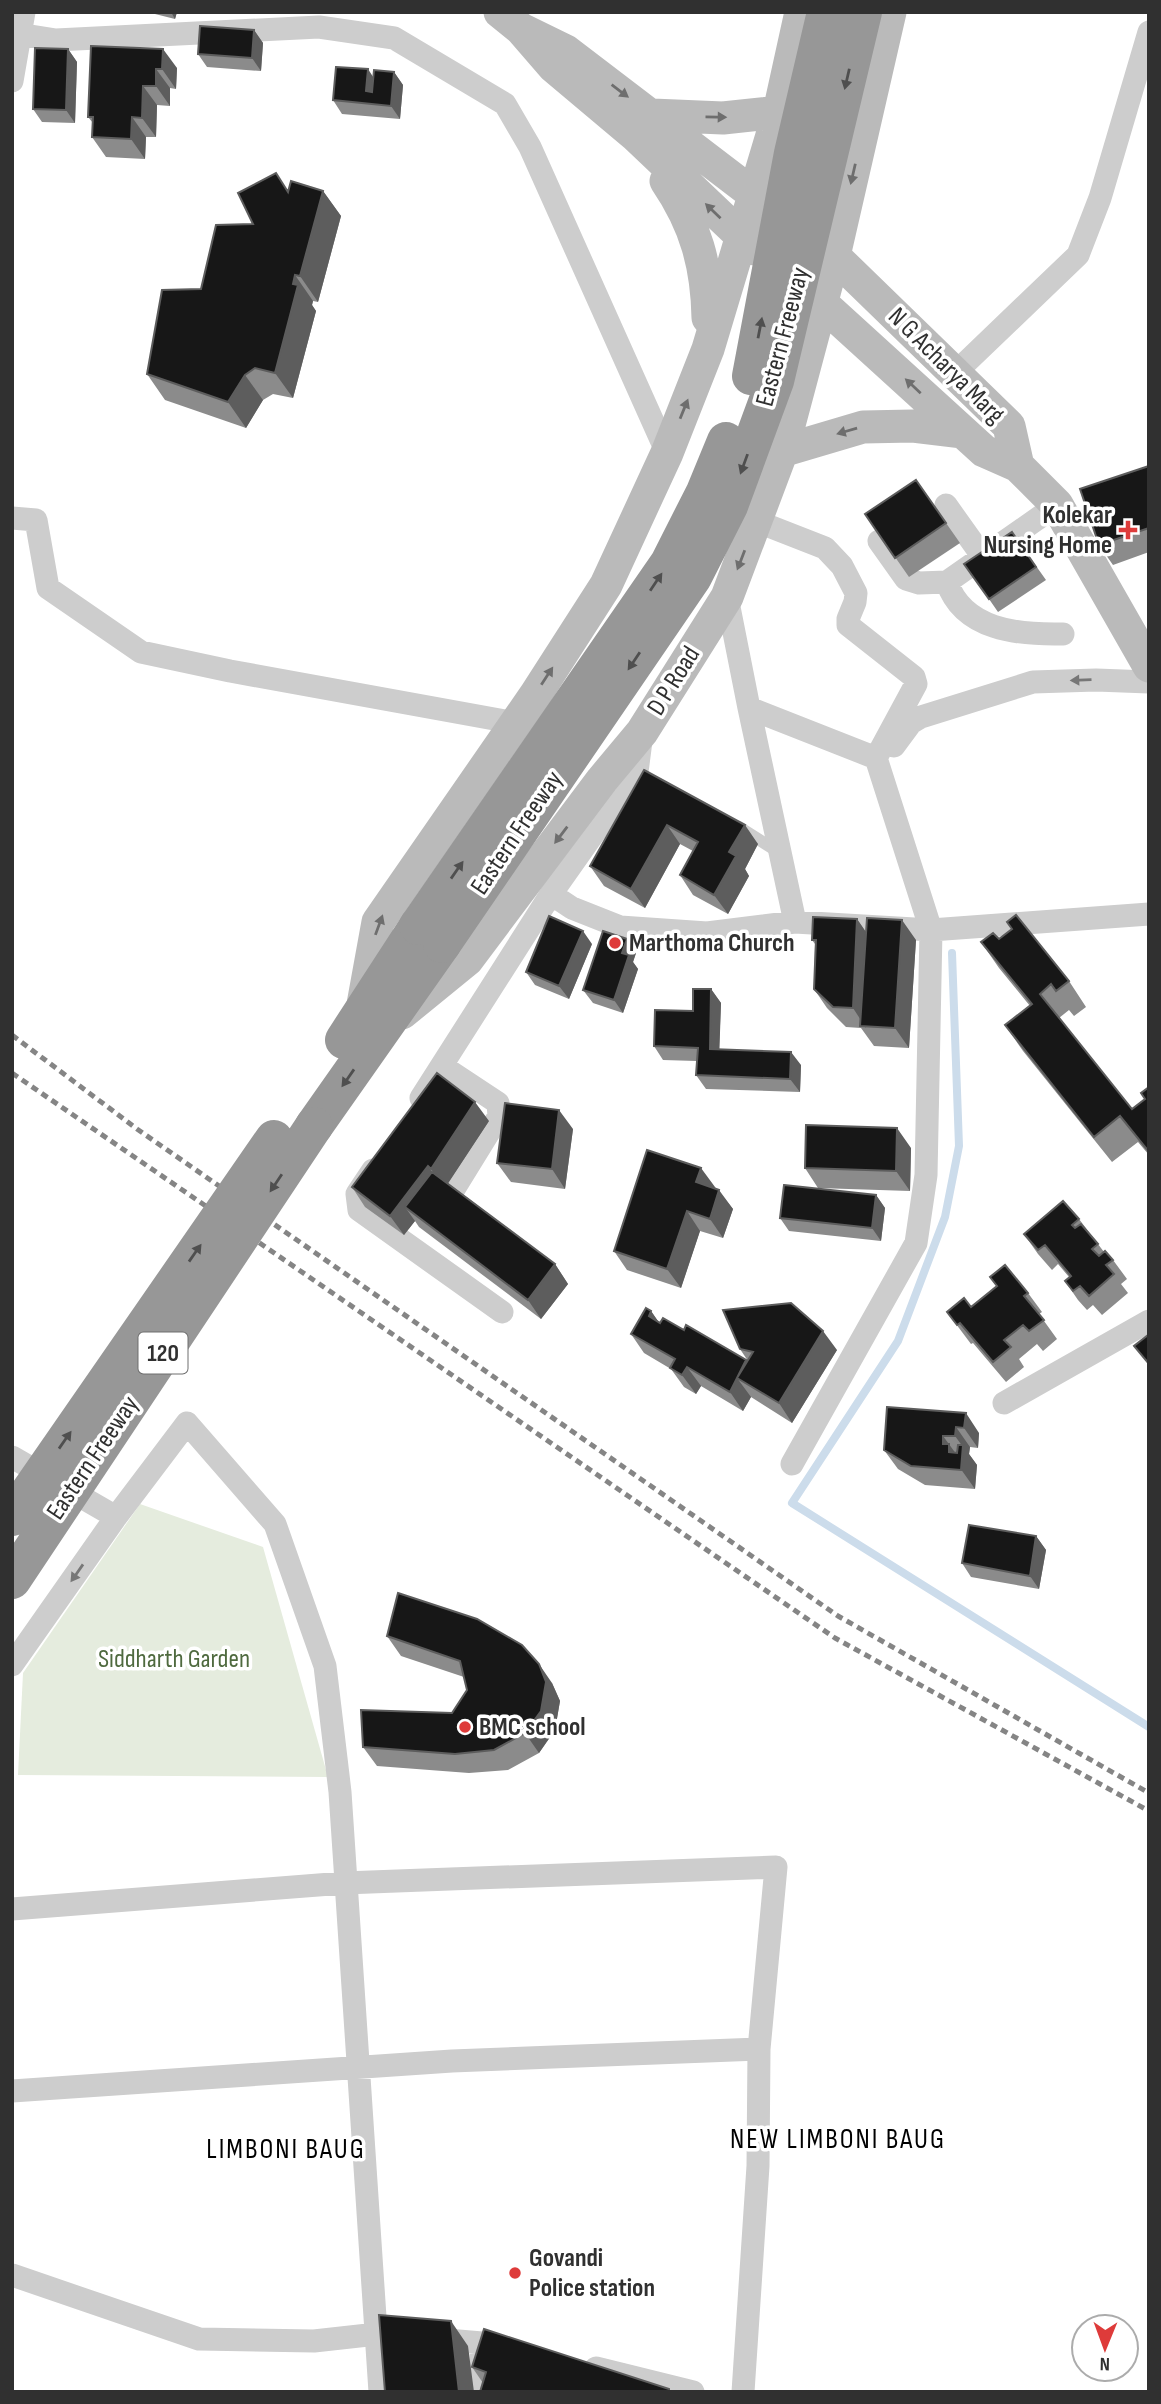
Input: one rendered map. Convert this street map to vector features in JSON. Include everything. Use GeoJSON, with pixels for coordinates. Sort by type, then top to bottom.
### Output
{"type":"FeatureCollection","features":[{"type":"Feature","properties":{"kind":"highway","name":"Eastern Freeway"},"geometry":{"type":"LineString","coordinates":[[12,1517],[371,1023],[669,563],[705,492],[749,386],[793,153],[825,12]]}},
{"type":"Feature","properties":{"kind":"highway","name":"Eastern Freeway"},"geometry":{"type":"LineString","coordinates":[[430,935],[693,577],[729,506],[775,381],[863,12]]}},
{"type":"Feature","properties":{"kind":"highway","name":"Eastern Freeway"},"geometry":{"type":"LineString","coordinates":[[12,1580],[305,1116]]}},
{"type":"Feature","properties":{"kind":"main road"},"geometry":{"type":"LineString","coordinates":[[371,1023],[378,922],[516,723],[606,585],[667,453],[708,349],[755,195],[779,112],[801,12]]}},
{"type":"Feature","properties":{"kind":"main road","name":"D P Road"},"geometry":{"type":"LineString","coordinates":[[371,1023],[467,960],[602,780],[642,732],[727,597],[782,451],[834,256],[890,12]]}},
{"type":"Feature","properties":{"kind":"main road"},"geometry":{"type":"LineString","coordinates":[[511,21],[553,66],[644,125],[740,237],[822,302],[984,451],[1018,466],[1057,505],[1149,666]]}},
{"type":"Feature","properties":{"kind":"main road"},"geometry":{"type":"LineString","coordinates":[[644,125],[779,112]]}},
{"type":"Feature","properties":{"kind":"main road"},"geometry":{"type":"LineString","coordinates":[[644,125],[695,231],[706,277],[708,349]]}},
{"type":"Feature","properties":{"kind":"main road","name":"N G Acharya Marg"},"geometry":{"type":"LineString","coordinates":[[644,125],[755,195],[834,256],[1009,426],[1018,466]]}},
{"type":"Feature","properties":{"kind":"main road"},"geometry":{"type":"LineString","coordinates":[[782,451],[863,427],[913,426],[963,432]]}},
{"type":"Feature","properties":{"kind":"street"},"geometry":{"type":"LineString","coordinates":[[12,81],[18,26],[56,40],[319,27],[394,38],[505,104],[530,147],[667,453]]}},
{"type":"Feature","properties":{"kind":"street"},"geometry":{"type":"LineString","coordinates":[[955,373],[1079,255],[1100,198],[1149,32]]}},
{"type":"Feature","properties":{"kind":"street"},"geometry":{"type":"LineString","coordinates":[[946,505],[983,556]]}},
{"type":"Feature","properties":{"kind":"street"},"geometry":{"type":"LineString","coordinates":[[879,541],[906,579],[919,583],[947,582],[1057,505]]}},
{"type":"Feature","properties":{"kind":"street"},"geometry":{"type":"LineString","coordinates":[[12,518],[36,520],[48,588],[141,652],[230,671],[516,723]]}},
{"type":"Feature","properties":{"kind":"street"},"geometry":{"type":"LineString","coordinates":[[756,521],[825,548],[842,566],[856,593],[848,625],[914,677],[916,684],[876,758],[938,930]]}},
{"type":"Feature","properties":{"kind":"street"},"geometry":{"type":"LineString","coordinates":[[947,582],[952,596],[973,619],[992,627],[1042,635],[1063,634]]}},
{"type":"Feature","properties":{"kind":"street"},"geometry":{"type":"LineString","coordinates":[[727,597],[748,708],[795,922]]}},
{"type":"Feature","properties":{"kind":"street"},"geometry":{"type":"LineString","coordinates":[[792,1464],[916,1243],[926,1175],[938,930],[890,761],[891,753],[898,738],[911,723],[921,718],[1033,682],[1149,682]]}},
{"type":"Feature","properties":{"kind":"street"},"geometry":{"type":"LineString","coordinates":[[748,708],[876,758]]}},
{"type":"Feature","properties":{"kind":"street"},"geometry":{"type":"LineString","coordinates":[[407,1119],[551,894],[637,772],[642,732]]}},
{"type":"Feature","properties":{"kind":"street"},"geometry":{"type":"LineString","coordinates":[[551,894],[572,908],[620,927],[707,933],[795,922],[938,930],[1025,914],[1149,914]]}},
{"type":"Feature","properties":{"kind":"street"},"geometry":{"type":"LineString","coordinates":[[442,1066],[498,1103],[499,1116],[454,1189]]}},
{"type":"Feature","properties":{"kind":"street"},"geometry":{"type":"LineString","coordinates":[[385,1152],[357,1194],[359,1210],[502,1312]]}},
{"type":"Feature","properties":{"kind":"street"},"geometry":{"type":"LineString","coordinates":[[1004,1403],[1149,1321]]}},
{"type":"Feature","properties":{"kind":"street"},"geometry":{"type":"LineString","coordinates":[[12,1665],[116,1517],[187,1423],[275,1524],[325,1666],[340,1792],[380,2392]]}},
{"type":"Feature","properties":{"kind":"street"},"geometry":{"type":"LineString","coordinates":[[12,1457],[116,1517]]}},
{"type":"Feature","properties":{"kind":"street"},"geometry":{"type":"LineString","coordinates":[[12,1909],[344,1883],[776,1867],[759,2049],[758,2166],[743,2392]]}},
{"type":"Feature","properties":{"kind":"street"},"geometry":{"type":"LineString","coordinates":[[12,2091],[452,2061],[759,2049]]}},
{"type":"Feature","properties":{"kind":"street"},"geometry":{"type":"LineString","coordinates":[[12,2275],[199,2339],[314,2341],[377,2334],[482,2343],[533,2354]]}},
{"type":"Feature","properties":{"kind":"street"},"geometry":{"type":"LineString","coordinates":[[481,2392],[482,2343]]}},
{"type":"Feature","properties":{"kind":"street"},"geometry":{"type":"LineString","coordinates":[[572,2363],[693,2392]]}},
{"type":"Feature","properties":{"kind":"lane"},"geometry":{"type":"LineString","coordinates":[[723,817],[780,853]]}},
{"type":"Feature","properties":{"kind":"green space","name":"Siddharth Garden"},"geometry":{"type":"Polygon","coordinates":[[[140,1504],[263,1547],[328,1777],[18,1775],[23,1673],[140,1504]]]}},
{"type":"Feature","properties":{"kind":"building"},"geometry":{"type":"Polygon","coordinates":[[[200,26],[254,30],[252,58],[198,54],[200,26]]]}},
{"type":"Feature","properties":{"kind":"building"},"geometry":{"type":"Polygon","coordinates":[[[91,46],[163,49],[162,69],[156,69],[156,86],[143,86],[142,118],[132,117],[131,139],[92,137],[93,117],[88,117],[91,46]]]}},
{"type":"Feature","properties":{"kind":"building"},"geometry":{"type":"Polygon","coordinates":[[[35,48],[68,49],[66,110],[33,109],[35,48]]]}},
{"type":"Feature","properties":{"kind":"building"},"geometry":{"type":"Polygon","coordinates":[[[336,67],[368,69],[366,91],[372,92],[374,70],[394,72],[391,106],[333,100],[336,67]]]}},
{"type":"Feature","properties":{"kind":"building"},"geometry":{"type":"Polygon","coordinates":[[[276,173],[288,192],[291,181],[323,191],[300,276],[295,275],[293,284],[298,285],[275,373],[255,368],[245,375],[228,402],[147,374],[162,290],[201,289],[216,225],[253,224],[238,193],[276,173]]]}},
{"type":"Feature","properties":{"kind":"building"},"geometry":{"type":"Polygon","coordinates":[[[1149,466],[1149,528],[1099,545],[1080,489],[1149,466]]]}},
{"type":"Feature","properties":{"kind":"building"},"geometry":{"type":"Polygon","coordinates":[[[916,480],[946,523],[895,558],[865,514],[916,480]]]}},
{"type":"Feature","properties":{"kind":"building"},"geometry":{"type":"Polygon","coordinates":[[[1012,532],[1036,567],[989,599],[964,564],[1012,532]]]}},
{"type":"Feature","properties":{"kind":"building"},"geometry":{"type":"Polygon","coordinates":[[[644,770],[745,825],[729,852],[736,856],[714,895],[680,875],[698,842],[667,825],[631,889],[590,866],[644,770]]]}},
{"type":"Feature","properties":{"kind":"building"},"geometry":{"type":"Polygon","coordinates":[[[1016,915],[1069,981],[1056,991],[1051,984],[1040,994],[1132,1109],[1145,1099],[1141,1093],[1149,1087],[1149,1152],[1120,1116],[1094,1137],[1005,1025],[1032,1004],[981,942],[993,933],[999,939],[1012,929],[1007,922],[1016,915]]]}},
{"type":"Feature","properties":{"kind":"building"},"geometry":{"type":"Polygon","coordinates":[[[549,916],[583,931],[559,986],[526,972],[549,916]]]}},
{"type":"Feature","properties":{"kind":"building"},"geometry":{"type":"Polygon","coordinates":[[[813,917],[857,919],[853,1008],[833,1007],[814,989],[816,940],[812,940],[813,917]]]}},
{"type":"Feature","properties":{"kind":"building"},"geometry":{"type":"Polygon","coordinates":[[[867,918],[902,920],[895,1028],[860,1026],[867,918]]]}},
{"type":"Feature","properties":{"kind":"building"},"geometry":{"type":"Polygon","coordinates":[[[603,931],[627,939],[622,953],[629,955],[614,1000],[583,990],[603,931]]]}},
{"type":"Feature","properties":{"kind":"building"},"geometry":{"type":"Polygon","coordinates":[[[693,989],[711,989],[710,1049],[791,1052],[790,1079],[696,1075],[698,1048],[654,1046],[655,1010],[693,1011],[693,989]]]}},
{"type":"Feature","properties":{"kind":"building"},"geometry":{"type":"Polygon","coordinates":[[[437,1073],[475,1102],[431,1169],[428,1166],[390,1216],[352,1187],[437,1073]]]}},
{"type":"Feature","properties":{"kind":"building"},"geometry":{"type":"Polygon","coordinates":[[[505,1103],[559,1110],[552,1169],[497,1163],[505,1103]]]}},
{"type":"Feature","properties":{"kind":"building"},"geometry":{"type":"Polygon","coordinates":[[[806,1125],[897,1128],[896,1171],[805,1168],[806,1125]]]}},
{"type":"Feature","properties":{"kind":"building"},"geometry":{"type":"Polygon","coordinates":[[[647,1150],[701,1168],[696,1182],[719,1190],[710,1219],[687,1211],[667,1269],[614,1251],[647,1150]]]}},
{"type":"Feature","properties":{"kind":"building"},"geometry":{"type":"Polygon","coordinates":[[[432,1172],[555,1264],[528,1300],[405,1207],[432,1172]]]}},
{"type":"Feature","properties":{"kind":"building"},"geometry":{"type":"Polygon","coordinates":[[[784,1185],[876,1195],[872,1228],[780,1218],[784,1185]]]}},
{"type":"Feature","properties":{"kind":"building"},"geometry":{"type":"Polygon","coordinates":[[[1063,1201],[1079,1219],[1072,1225],[1075,1228],[1081,1224],[1098,1244],[1092,1249],[1099,1256],[1105,1251],[1113,1260],[1106,1265],[1114,1274],[1089,1296],[1080,1286],[1073,1291],[1065,1281],[1071,1276],[1045,1245],[1038,1250],[1024,1234],[1063,1201]]]}},
{"type":"Feature","properties":{"kind":"building"},"geometry":{"type":"Polygon","coordinates":[[[1005,1265],[1028,1293],[1024,1296],[1044,1320],[1029,1331],[1023,1325],[1004,1340],[1011,1347],[993,1362],[960,1323],[957,1325],[947,1312],[964,1298],[971,1307],[997,1286],[990,1277],[1005,1265]]]}},
{"type":"Feature","properties":{"kind":"building"},"geometry":{"type":"Polygon","coordinates":[[[791,1303],[823,1331],[779,1403],[737,1378],[753,1352],[740,1349],[723,1310],[791,1303]]]}},
{"type":"Feature","properties":{"kind":"building"},"geometry":{"type":"Polygon","coordinates":[[[646,1308],[651,1311],[649,1316],[660,1323],[663,1318],[684,1330],[686,1325],[746,1360],[730,1392],[687,1367],[682,1375],[670,1368],[675,1359],[631,1334],[646,1308]]]}},
{"type":"Feature","properties":{"kind":"building"},"geometry":{"type":"Polygon","coordinates":[[[1148,1335],[1149,1337],[1149,1364],[1134,1346],[1148,1335]]]}},
{"type":"Feature","properties":{"kind":"building"},"geometry":{"type":"Polygon","coordinates":[[[887,1407],[966,1413],[964,1428],[956,1427],[955,1436],[943,1436],[943,1444],[949,1444],[949,1452],[957,1453],[958,1445],[963,1445],[961,1470],[911,1466],[884,1450],[887,1407]]]}},
{"type":"Feature","properties":{"kind":"building"},"geometry":{"type":"Polygon","coordinates":[[[969,1525],[1036,1536],[1030,1576],[962,1563],[969,1525]]]}},
{"type":"Feature","properties":{"kind":"building"},"geometry":{"type":"Polygon","coordinates":[[[398,1593],[477,1619],[522,1645],[539,1664],[546,1682],[541,1711],[525,1733],[494,1750],[455,1754],[363,1747],[361,1710],[452,1713],[467,1690],[460,1661],[387,1636],[398,1593]]]}},
{"type":"Feature","properties":{"kind":"building"},"geometry":{"type":"Polygon","coordinates":[[[379,2315],[451,2321],[459,2392],[385,2392],[379,2315]]]}},
{"type":"Feature","properties":{"kind":"building"},"geometry":{"type":"Polygon","coordinates":[[[484,2329],[669,2389],[669,2392],[480,2392],[486,2372],[472,2367],[484,2329]]]}},
{"type":"Feature","properties":{"kind":"waterway"},"geometry":{"type":"LineString","coordinates":[[952,953],[959,1146],[945,1217],[898,1341],[792,1503],[1149,1727]]}},
{"type":"Feature","properties":{"kind":"railway"},"geometry":{"type":"LineString","coordinates":[[12,1035],[137,1129],[838,1616],[1149,1793]]}},
{"type":"Feature","properties":{"kind":"railway"},"geometry":{"type":"LineString","coordinates":[[12,1073],[835,1638],[1149,1811]]}},
{"type":"Feature","properties":{"kind":"place","name":"Kolekar Nursing Home"},"geometry":{"type":"Point","coordinates":[1128,530]}},
{"type":"Feature","properties":{"kind":"place","name":"Marthoma Church"},"geometry":{"type":"Point","coordinates":[615,943]}},
{"type":"Feature","properties":{"kind":"place","name":"BMC school"},"geometry":{"type":"Point","coordinates":[465,1727]}},
{"type":"Feature","properties":{"kind":"place","name":"Govandi Police station"},"geometry":{"type":"Point","coordinates":[515,2273]}},
{"type":"Feature","properties":{"kind":"district","name":"NEW LIMBONI BAUG"},"geometry":{"type":"Point","coordinates":[838,2139]}},
{"type":"Feature","properties":{"kind":"district","name":"LIMBONI BAUG"},"geometry":{"type":"Point","coordinates":[286,2149]}}]}
